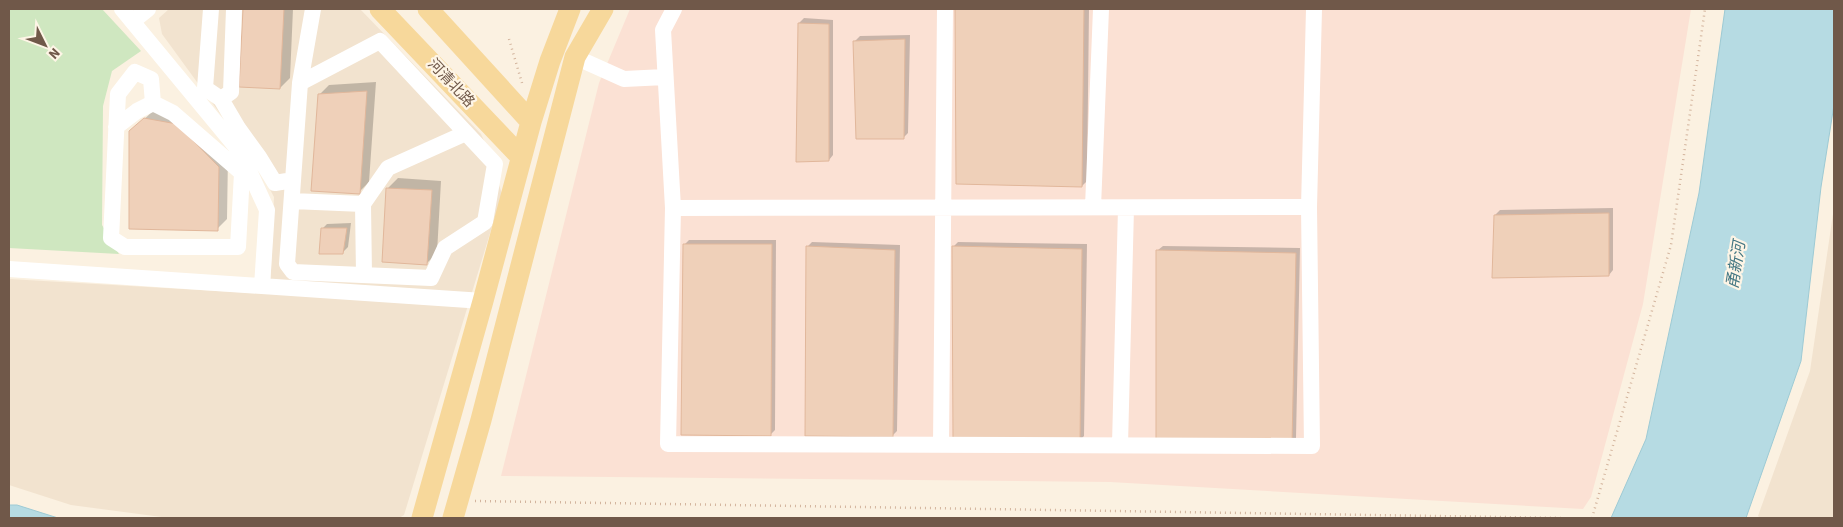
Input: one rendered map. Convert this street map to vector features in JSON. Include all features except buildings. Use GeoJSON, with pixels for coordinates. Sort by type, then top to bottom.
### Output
{"type":"FeatureCollection","features":[{"type":"Feature","properties":{"kind":"main road","name":"河清北路"},"geometry":{"type":"LineString","coordinates":[[380,9],[521,157]]}},
{"type":"Feature","properties":{"kind":"main road"},"geometry":{"type":"LineString","coordinates":[[428,9],[531,122]]}},
{"type":"Feature","properties":{"kind":"main road"},"geometry":{"type":"LineString","coordinates":[[422,518],[531,122],[550,61],[570,9]]}},
{"type":"Feature","properties":{"kind":"main road"},"geometry":{"type":"LineString","coordinates":[[455,509],[484,410],[575,57],[603,9]]}},
{"type":"Feature","properties":{"kind":"street"},"geometry":{"type":"LineString","coordinates":[[122,9],[241,153],[247,175],[267,210],[262,286]]}},
{"type":"Feature","properties":{"kind":"street"},"geometry":{"type":"LineString","coordinates":[[133,22],[148,9]]}},
{"type":"Feature","properties":{"kind":"street"},"geometry":{"type":"LineString","coordinates":[[211,9],[205,88],[221,99],[275,183]]}},
{"type":"Feature","properties":{"kind":"street"},"geometry":{"type":"LineString","coordinates":[[221,99],[231,92],[233,9]]}},
{"type":"Feature","properties":{"kind":"street"},"geometry":{"type":"LineString","coordinates":[[300,83],[380,41],[495,164],[485,222],[445,248],[431,278],[293,272],[287,264],[300,83],[313,9]]}},
{"type":"Feature","properties":{"kind":"street"},"geometry":{"type":"LineString","coordinates":[[674,9],[663,30],[673,208],[668,444],[1312,446],[1309,207],[1314,9]]}},
{"type":"Feature","properties":{"kind":"street"},"geometry":{"type":"LineString","coordinates":[[941,445],[945,9]]}},
{"type":"Feature","properties":{"kind":"street"},"geometry":{"type":"LineString","coordinates":[[1092,208],[1101,9]]}},
{"type":"Feature","properties":{"kind":"street"},"geometry":{"type":"LineString","coordinates":[[209,29],[233,32]]}},
{"type":"Feature","properties":{"kind":"street"},"geometry":{"type":"LineString","coordinates":[[207,52],[232,56]]}},
{"type":"Feature","properties":{"kind":"street"},"geometry":{"type":"LineString","coordinates":[[575,57],[624,79],[665,76]]}},
{"type":"Feature","properties":{"kind":"street"},"geometry":{"type":"LineString","coordinates":[[153,103],[151,79],[135,72],[118,94],[111,238],[125,247],[238,247],[247,175]]}},
{"type":"Feature","properties":{"kind":"street"},"geometry":{"type":"LineString","coordinates":[[206,74],[231,76]]}},
{"type":"Feature","properties":{"kind":"street"},"geometry":{"type":"LineString","coordinates":[[153,103],[173,113],[247,175],[275,183],[293,180]]}},
{"type":"Feature","properties":{"kind":"street"},"geometry":{"type":"LineString","coordinates":[[116,127],[137,111],[153,103]]}},
{"type":"Feature","properties":{"kind":"street"},"geometry":{"type":"LineString","coordinates":[[364,275],[363,204],[388,168],[466,132]]}},
{"type":"Feature","properties":{"kind":"street"},"geometry":{"type":"LineString","coordinates":[[292,201],[363,204]]}},
{"type":"Feature","properties":{"kind":"street"},"geometry":{"type":"LineString","coordinates":[[673,208],[1309,207]]}},
{"type":"Feature","properties":{"kind":"street"},"geometry":{"type":"LineString","coordinates":[[1120,445],[1126,208]]}},
{"type":"Feature","properties":{"kind":"street"},"geometry":{"type":"LineString","coordinates":[[9,269],[483,301]]}},
{"type":"Feature","properties":{"kind":"path"},"geometry":{"type":"LineString","coordinates":[[1592,518],[1671,245],[1706,9]]}},
{"type":"Feature","properties":{"kind":"path"},"geometry":{"type":"LineString","coordinates":[[455,509],[1564,518]]}},
{"type":"Feature","properties":{"kind":"shaded area"},"geometry":{"type":"Polygon","coordinates":[[[169,9],[360,9],[481,134],[486,145],[502,194],[404,515],[399,518],[169,518],[71,505],[9,485],[9,279],[270,294],[274,197],[256,163],[162,34],[159,18],[169,9]]]}},
{"type":"Feature","properties":{"kind":"shaded area"},"geometry":{"type":"Polygon","coordinates":[[[630,9],[1691,9],[1643,304],[1591,497],[1583,509],[1110,482],[501,476],[599,83],[630,9]]]}},
{"type":"Feature","properties":{"kind":"shaded area"},"geometry":{"type":"Polygon","coordinates":[[[1834,207],[1834,518],[1760,518],[1758,516],[1810,371],[1834,207]]]}},
{"type":"Feature","properties":{"kind":"green space"},"geometry":{"type":"Polygon","coordinates":[[[9,9],[102,9],[141,51],[112,71],[103,106],[102,225],[119,254],[9,248],[9,9]]]}},
{"type":"Feature","properties":{"kind":"water","name":"甬新河"},"geometry":{"type":"Polygon","coordinates":[[[1725,9],[1834,9],[1834,105],[1821,187],[1801,361],[1746,518],[1611,518],[1646,439],[1699,193],[1725,9]]]}},
{"type":"Feature","properties":{"kind":"water"},"geometry":{"type":"Polygon","coordinates":[[[9,505],[17,505],[58,518],[9,518],[9,505]]]}}]}
